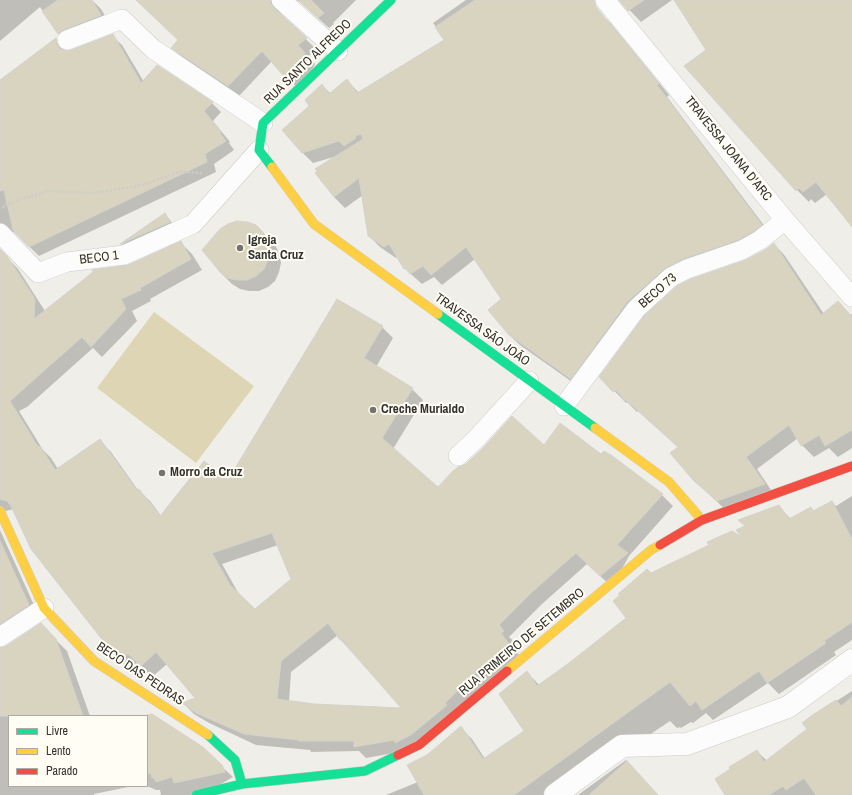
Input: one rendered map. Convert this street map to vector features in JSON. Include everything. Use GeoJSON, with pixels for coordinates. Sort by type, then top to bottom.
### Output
{"type":"FeatureCollection","features":[{"type":"Feature","properties":{"kind":"street","name":"RUA SANTO ALFREDO"},"geometry":{"type":"LineString","coordinates":[[260,150],[263,123],[391,0]]}},
{"type":"Feature","properties":{"kind":"street","name":"TRAVESSA SÃO JOÃO"},"geometry":{"type":"LineString","coordinates":[[260,150],[314,224],[669,482],[702,520]]}},
{"type":"Feature","properties":{"kind":"street","name":"RUA PRIMEIRO DE SETEMBRO"},"geometry":{"type":"LineString","coordinates":[[196,795],[242,790],[364,771],[419,745],[651,550],[702,520],[852,466]]}},
{"type":"Feature","properties":{"kind":"street","name":"BECO DAS PEDRAS"},"geometry":{"type":"LineString","coordinates":[[0,511],[44,608],[94,661],[211,737],[235,760],[242,790]]}},
{"type":"Feature","properties":{"kind":"street"},"geometry":{"type":"LineString","coordinates":[[555,795],[622,746],[687,744],[788,707],[852,660]]}},
{"type":"Feature","properties":{"kind":"lane"},"geometry":{"type":"LineString","coordinates":[[281,0],[338,51]]}},
{"type":"Feature","properties":{"kind":"lane","name":"TRAVESSA JOANA D'ARC"},"geometry":{"type":"LineString","coordinates":[[605,0],[786,220],[852,297]]}},
{"type":"Feature","properties":{"kind":"lane"},"geometry":{"type":"LineString","coordinates":[[67,40],[122,19],[152,49],[263,123]]}},
{"type":"Feature","properties":{"kind":"lane","name":"BECO 1"},"geometry":{"type":"LineString","coordinates":[[0,233],[38,273],[67,262],[124,255],[194,224],[260,150]]}},
{"type":"Feature","properties":{"kind":"lane","name":"BECO 73"},"geometry":{"type":"LineString","coordinates":[[564,406],[636,309],[671,277],[687,269],[742,250],[760,240],[786,220]]}},
{"type":"Feature","properties":{"kind":"lane"},"geometry":{"type":"LineString","coordinates":[[458,456],[476,439],[529,380]]}},
{"type":"Feature","properties":{"kind":"lane"},"geometry":{"type":"LineString","coordinates":[[0,637],[44,608]]}},
{"type":"Feature","properties":{"kind":"path"},"geometry":{"type":"LineString","coordinates":[[0,211],[4,205],[48,191],[102,192],[142,185],[179,172],[238,175]]}},
{"type":"Feature","properties":{"kind":"shaded area"},"geometry":{"type":"Polygon","coordinates":[[[154,312],[254,386],[196,463],[97,388],[154,312]]]}},
{"type":"Feature","properties":{"kind":"building"},"geometry":{"type":"Polygon","coordinates":[[[58,0],[92,0],[101,15],[63,30],[58,34],[42,11],[58,0]]]}},
{"type":"Feature","properties":{"kind":"building"},"geometry":{"type":"Polygon","coordinates":[[[136,0],[270,0],[274,8],[307,38],[298,45],[305,53],[304,54],[309,62],[288,81],[262,51],[228,86],[171,48],[178,40],[136,0]]]}},
{"type":"Feature","properties":{"kind":"building"},"geometry":{"type":"Polygon","coordinates":[[[298,0],[311,0],[324,13],[318,18],[298,0]]]}},
{"type":"Feature","properties":{"kind":"building"},"geometry":{"type":"Polygon","coordinates":[[[475,0],[594,0],[596,7],[659,84],[657,85],[762,225],[738,240],[683,259],[664,269],[627,302],[571,379],[508,334],[488,310],[501,299],[466,247],[431,275],[423,266],[410,274],[405,267],[404,269],[389,244],[384,247],[368,236],[359,178],[334,197],[315,173],[317,171],[315,169],[363,139],[361,134],[355,136],[356,138],[344,146],[339,141],[302,153],[282,130],[309,106],[305,100],[322,84],[329,94],[347,79],[357,93],[444,40],[435,27],[475,0]]]}},
{"type":"Feature","properties":{"kind":"building"},"geometry":{"type":"Polygon","coordinates":[[[619,0],[644,0],[628,11],[619,0]]]}},
{"type":"Feature","properties":{"kind":"building"},"geometry":{"type":"Polygon","coordinates":[[[674,0],[852,0],[852,227],[816,182],[803,192],[799,188],[796,191],[684,66],[706,50],[674,0]]]}},
{"type":"Feature","properties":{"kind":"building"},"geometry":{"type":"Polygon","coordinates":[[[113,34],[141,83],[157,65],[213,102],[204,111],[221,132],[220,133],[226,141],[205,154],[207,162],[29,247],[13,230],[4,190],[0,191],[0,80],[56,38],[60,49],[66,51],[113,34]]]}},
{"type":"Feature","properties":{"kind":"building"},"geometry":{"type":"Polygon","coordinates":[[[165,213],[170,222],[120,244],[165,213]]]}},
{"type":"Feature","properties":{"kind":"building","name":"Igreja Santa Cruz"},"geometry":{"type":"Polygon","coordinates":[[[237,221],[256,225],[263,232],[268,241],[270,251],[264,269],[256,276],[247,280],[227,278],[220,272],[202,250],[220,229],[237,221]]]}},
{"type":"Feature","properties":{"kind":"building"},"geometry":{"type":"Polygon","coordinates":[[[181,241],[191,259],[140,288],[141,290],[121,299],[126,309],[91,347],[82,337],[10,401],[38,447],[40,446],[55,470],[100,439],[137,490],[139,489],[160,516],[204,461],[228,480],[337,299],[383,326],[364,358],[413,388],[382,438],[438,487],[453,471],[466,464],[484,447],[512,416],[544,445],[560,423],[601,454],[604,451],[611,455],[663,494],[617,545],[628,553],[600,576],[576,553],[531,593],[499,625],[504,631],[501,633],[513,650],[485,674],[481,668],[445,703],[447,705],[412,734],[395,743],[394,740],[354,747],[354,741],[299,741],[244,734],[196,713],[182,703],[195,698],[156,652],[141,666],[128,654],[119,661],[31,549],[11,506],[7,501],[0,499],[0,249],[7,256],[35,299],[34,319],[93,272],[92,270],[128,265],[181,241]],[[272,533],[212,553],[230,585],[255,609],[291,579],[272,533]],[[328,623],[281,661],[277,699],[314,704],[401,708],[341,639],[340,640],[328,623]]]}},
{"type":"Feature","properties":{"kind":"building"},"geometry":{"type":"Polygon","coordinates":[[[774,243],[821,315],[838,301],[852,317],[852,430],[825,446],[819,435],[801,446],[789,425],[746,457],[765,484],[717,501],[693,480],[670,453],[678,447],[626,400],[625,401],[616,390],[613,392],[599,377],[644,316],[677,286],[691,279],[746,260],[765,250],[774,243]]]}},
{"type":"Feature","properties":{"kind":"building"},"geometry":{"type":"Polygon","coordinates":[[[832,501],[852,539],[852,622],[824,641],[826,643],[767,683],[759,671],[702,710],[696,701],[690,706],[670,682],[514,795],[424,795],[407,765],[427,755],[461,726],[483,759],[524,731],[499,694],[527,671],[537,686],[626,618],[613,601],[620,595],[618,594],[647,569],[651,573],[709,545],[707,542],[732,531],[742,537],[736,530],[745,526],[738,520],[779,505],[789,519],[811,507],[813,511],[832,501]]]}},
{"type":"Feature","properties":{"kind":"building"},"geometry":{"type":"Polygon","coordinates":[[[0,541],[29,605],[0,624],[0,541]]]}},
{"type":"Feature","properties":{"kind":"building"},"geometry":{"type":"Polygon","coordinates":[[[41,623],[56,639],[83,715],[0,716],[0,648],[6,646],[41,623]]]}},
{"type":"Feature","properties":{"kind":"building"},"geometry":{"type":"Polygon","coordinates":[[[852,697],[852,795],[816,795],[804,778],[786,790],[783,786],[769,795],[725,795],[715,779],[730,769],[729,767],[757,750],[764,762],[807,729],[802,723],[814,714],[836,700],[841,706],[852,697]]]}},
{"type":"Feature","properties":{"kind":"building"},"geometry":{"type":"Polygon","coordinates":[[[152,714],[203,747],[222,765],[225,772],[174,783],[172,777],[156,782],[154,778],[152,778],[151,773],[148,774],[147,715],[152,714]]]}},
{"type":"Feature","properties":{"kind":"building"},"geometry":{"type":"Polygon","coordinates":[[[627,761],[658,795],[589,795],[627,761]]]}},
{"type":"Feature","properties":{"kind":"traffic: fast"},"geometry":{"type":"LineString","coordinates":[[272,167],[259,150],[263,123],[391,0]]}},
{"type":"Feature","properties":{"kind":"traffic: fast"},"geometry":{"type":"LineString","coordinates":[[438,314],[595,428]]}},
{"type":"Feature","properties":{"kind":"traffic: fast"},"geometry":{"type":"LineString","coordinates":[[208,735],[235,760],[242,784]]}},
{"type":"Feature","properties":{"kind":"traffic: fast"},"geometry":{"type":"LineString","coordinates":[[196,795],[242,784],[365,771],[398,755]]}},
{"type":"Feature","properties":{"kind":"traffic: slow"},"geometry":{"type":"LineString","coordinates":[[272,167],[314,224],[438,314]]}},
{"type":"Feature","properties":{"kind":"traffic: slow"},"geometry":{"type":"LineString","coordinates":[[595,428],[669,482],[702,520]]}},
{"type":"Feature","properties":{"kind":"traffic: slow"},"geometry":{"type":"LineString","coordinates":[[0,511],[44,608],[94,661],[208,735]]}},
{"type":"Feature","properties":{"kind":"traffic: slow"},"geometry":{"type":"LineString","coordinates":[[507,671],[651,550],[660,545]]}},
{"type":"Feature","properties":{"kind":"traffic: jam"},"geometry":{"type":"LineString","coordinates":[[660,545],[702,520],[852,466]]}},
{"type":"Feature","properties":{"kind":"traffic: jam"},"geometry":{"type":"LineString","coordinates":[[398,755],[419,745],[507,671]]}},
{"type":"Feature","properties":{"kind":"place","name":"Igreja Santa Cruz"},"geometry":{"type":"Point","coordinates":[240,248]}},
{"type":"Feature","properties":{"kind":"place","name":"Creche Murialdo"},"geometry":{"type":"Point","coordinates":[373,410]}},
{"type":"Feature","properties":{"kind":"place","name":"Morro da Cruz"},"geometry":{"type":"Point","coordinates":[162,473]}}]}
